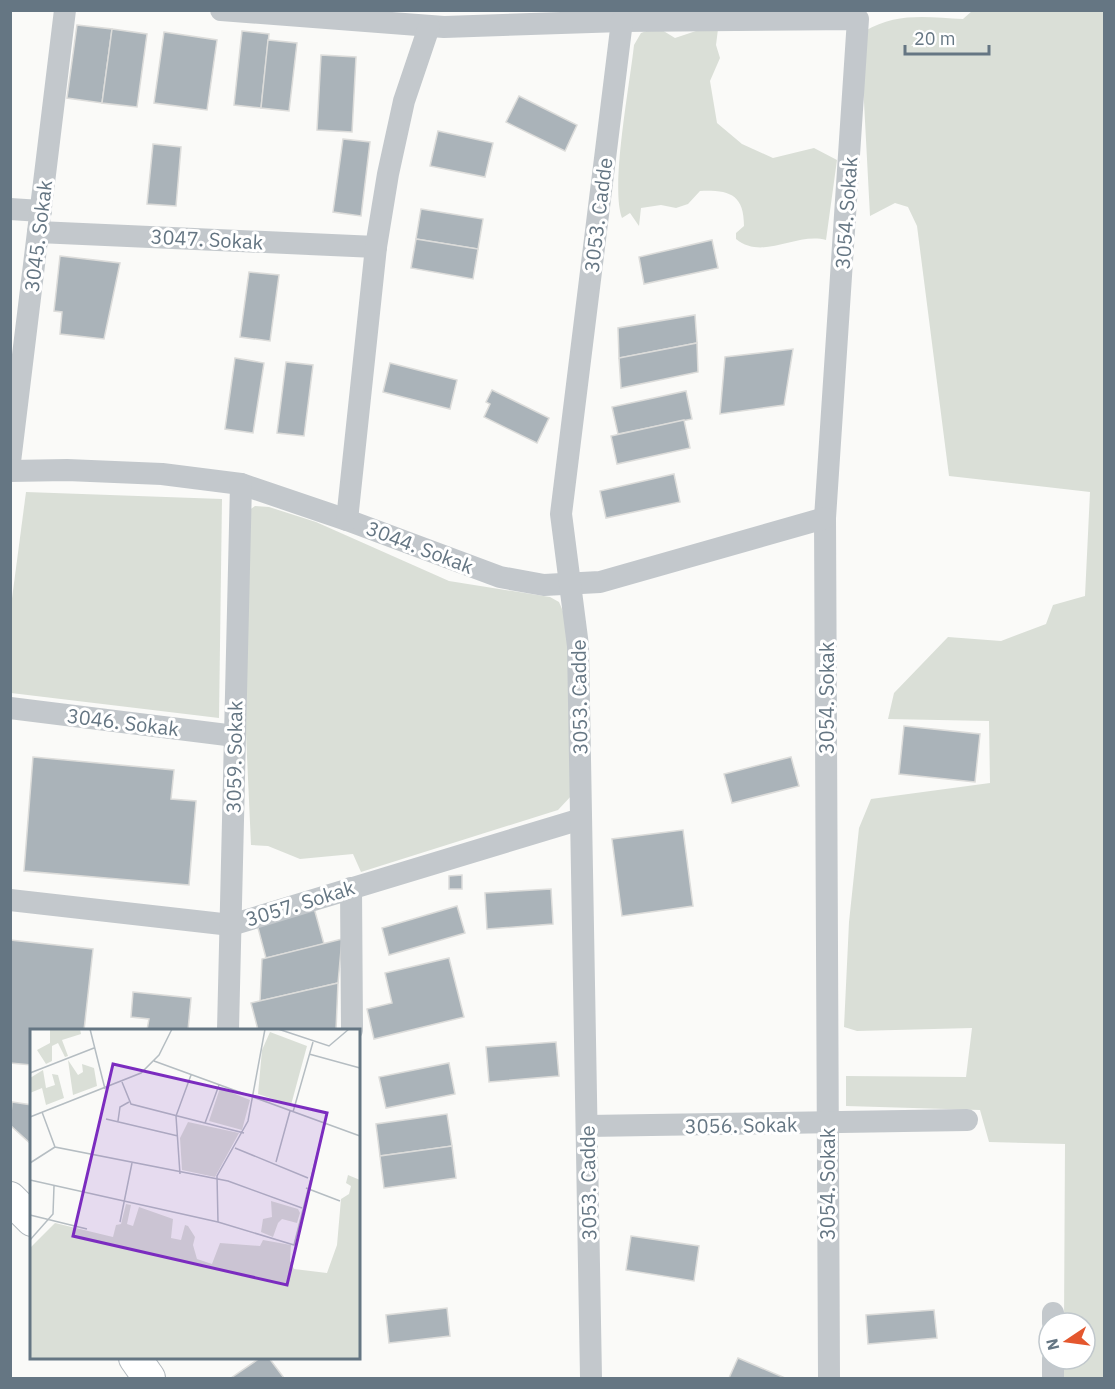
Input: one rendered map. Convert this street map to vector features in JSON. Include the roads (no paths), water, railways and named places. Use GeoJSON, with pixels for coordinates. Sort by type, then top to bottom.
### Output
{"type":"FeatureCollection","features":[{"type":"Feature","properties":{"kind":"street","name":"3045. Sokak"},"geometry":{"type":"LineString","coordinates":[[10,462],[65,10]]}},
{"type":"Feature","properties":{"kind":"street"},"geometry":{"type":"LineString","coordinates":[[221,10],[429,27],[494,18],[622,21]]}},
{"type":"Feature","properties":{"kind":"street","name":"3054. Sokak"},"geometry":{"type":"LineString","coordinates":[[622,21],[858,19],[825,518],[826,1124],[829,1378]]}},
{"type":"Feature","properties":{"kind":"street","name":"3053. Cadde"},"geometry":{"type":"LineString","coordinates":[[591,1378],[578,631],[561,514],[622,21]]}},
{"type":"Feature","properties":{"kind":"street"},"geometry":{"type":"LineString","coordinates":[[347,520],[376,247],[395,137],[429,27]]}},
{"type":"Feature","properties":{"kind":"street","name":"3047. Sokak"},"geometry":{"type":"LineString","coordinates":[[10,209],[39,221],[376,247]]}},
{"type":"Feature","properties":{"kind":"street","name":"3044. Sokak"},"geometry":{"type":"LineString","coordinates":[[10,471],[67,470],[162,474],[241,484],[347,520],[500,577],[544,585],[570,585],[617,578],[825,518]]}},
{"type":"Feature","properties":{"kind":"street","name":"3059. Sokak"},"geometry":{"type":"LineString","coordinates":[[228,1029],[241,484]]}},
{"type":"Feature","properties":{"kind":"street","name":"3046. Sokak"},"geometry":{"type":"LineString","coordinates":[[10,708],[235,736]]}},
{"type":"Feature","properties":{"kind":"street","name":"3057. Sokak"},"geometry":{"type":"LineString","coordinates":[[10,900],[231,925],[581,819]]}},
{"type":"Feature","properties":{"kind":"street"},"geometry":{"type":"LineString","coordinates":[[351,888],[352,1029]]}},
{"type":"Feature","properties":{"kind":"street","name":"3056. Sokak"},"geometry":{"type":"LineString","coordinates":[[587,1126],[967,1120]]}},
{"type":"Feature","properties":{"kind":"street"},"geometry":{"type":"LineString","coordinates":[[10,1198],[30,1218]]}},
{"type":"Feature","properties":{"kind":"street"},"geometry":{"type":"LineString","coordinates":[[136,1359],[149,1378]]}}]}
